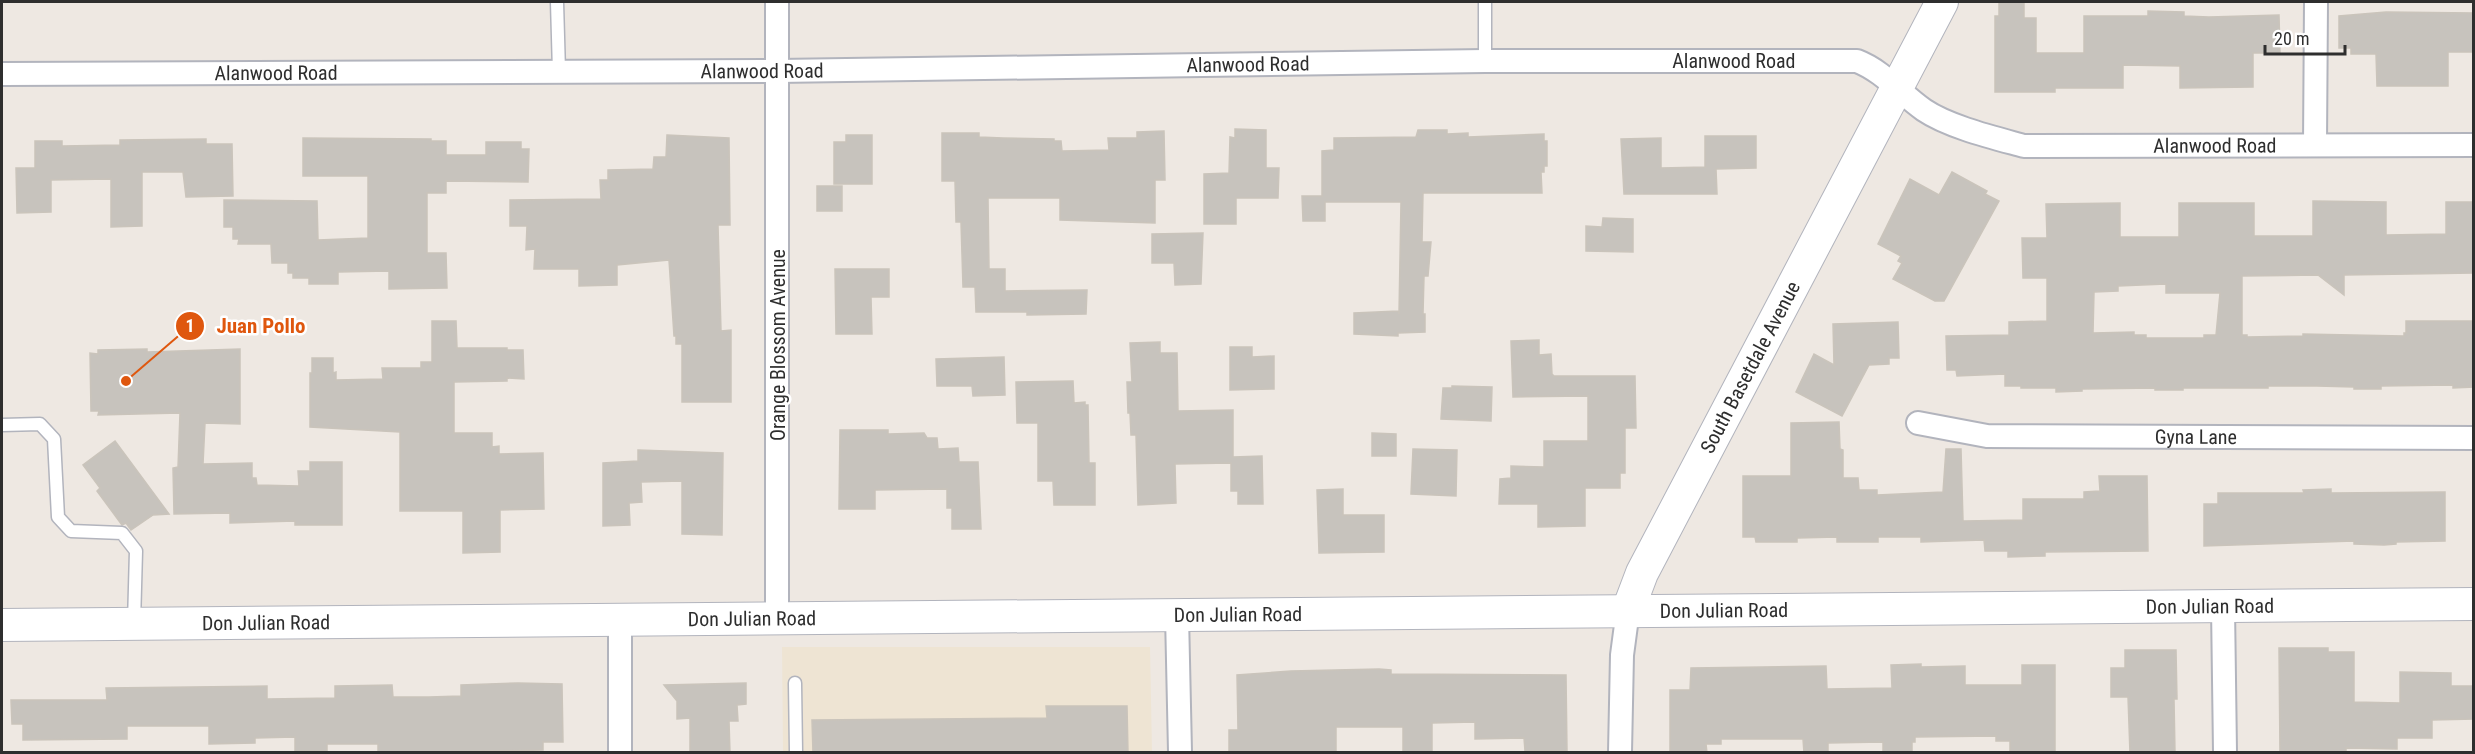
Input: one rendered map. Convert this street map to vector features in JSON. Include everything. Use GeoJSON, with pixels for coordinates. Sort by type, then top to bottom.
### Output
{"type":"FeatureCollection","features":[{"type":"Feature","properties":{"kind":"street","name":"Orange Blossom Avenue"},"geometry":{"type":"LineString","coordinates":[[777,2],[777,619]]}},
{"type":"Feature","properties":{"kind":"street","name":"South Basetdale Avenue"},"geometry":{"type":"LineString","coordinates":[[1620,753],[1622,655],[1628,610],[1642,573],[1942,2]]}},
{"type":"Feature","properties":{"kind":"street"},"geometry":{"type":"LineString","coordinates":[[2314,144],[2316,2]]}},
{"type":"Feature","properties":{"kind":"street","name":"Alanwood Road"},"geometry":{"type":"LineString","coordinates":[[2,74],[778,71],[1485,61],[1857,61],[1898,87],[1925,111],[1978,134],[2024,146],[2474,145]]}},
{"type":"Feature","properties":{"kind":"street","name":"Gyna Lane"},"geometry":{"type":"LineString","coordinates":[[1918,423],[1987,436],[2474,438]]}},
{"type":"Feature","properties":{"kind":"street","name":"Don Julian Road"},"geometry":{"type":"LineString","coordinates":[[2,625],[2474,604]]}},
{"type":"Feature","properties":{"kind":"street"},"geometry":{"type":"LineString","coordinates":[[2223,607],[2225,753]]}},
{"type":"Feature","properties":{"kind":"street"},"geometry":{"type":"LineString","coordinates":[[1177,615],[1180,753]]}},
{"type":"Feature","properties":{"kind":"street"},"geometry":{"type":"LineString","coordinates":[[620,619],[620,753]]}},
{"type":"Feature","properties":{"kind":"lane"},"geometry":{"type":"LineString","coordinates":[[557,2],[559,72]]}},
{"type":"Feature","properties":{"kind":"lane"},"geometry":{"type":"LineString","coordinates":[[1485,2],[1485,61]]}},
{"type":"Feature","properties":{"kind":"lane"},"geometry":{"type":"LineString","coordinates":[[2,425],[40,424],[54,440],[58,517],[71,531],[122,533],[136,551],[134,623]]}},
{"type":"Feature","properties":{"kind":"lane"},"geometry":{"type":"LineString","coordinates":[[795,683],[796,753]]}},
{"type":"Feature","properties":{"kind":"shaded area"},"geometry":{"type":"Polygon","coordinates":[[[782,647],[1150,647],[1152,752],[783,752],[782,647]]]}},
{"type":"Feature","properties":{"kind":"building"},"geometry":{"type":"Polygon","coordinates":[[[1999,2],[2024,2],[2024,18],[2036,18],[2036,53],[2084,53],[2084,16],[2148,16],[2148,11],[2184,12],[2184,16],[2209,17],[2279,15],[2280,53],[2253,53],[2253,87],[2180,88],[2180,66],[2123,65],[2123,88],[2055,88],[2055,92],[1995,92],[1995,16],[1999,16],[1999,2]]]}},
{"type":"Feature","properties":{"kind":"building"},"geometry":{"type":"Polygon","coordinates":[[[2386,12],[2474,13],[2474,52],[2448,52],[2448,86],[2377,86],[2376,54],[2351,54],[2351,48],[2339,48],[2339,16],[2386,12]]]}},
{"type":"Feature","properties":{"kind":"building"},"geometry":{"type":"Polygon","coordinates":[[[1235,129],[1266,130],[1266,168],[1279,168],[1278,198],[1236,198],[1236,224],[1204,224],[1204,174],[1229,173],[1230,137],[1235,138],[1235,129]]]}},
{"type":"Feature","properties":{"kind":"building"},"geometry":{"type":"Polygon","coordinates":[[[1418,130],[1447,130],[1447,134],[1468,133],[1468,137],[1544,134],[1544,141],[1547,141],[1547,166],[1544,166],[1544,172],[1541,172],[1542,193],[1423,193],[1422,242],[1431,242],[1428,276],[1424,276],[1425,332],[1398,333],[1398,336],[1354,334],[1354,313],[1398,311],[1399,314],[1401,202],[1325,202],[1325,221],[1303,221],[1302,196],[1322,196],[1322,151],[1334,150],[1334,138],[1416,137],[1418,130]]]}},
{"type":"Feature","properties":{"kind":"building"},"geometry":{"type":"Polygon","coordinates":[[[1164,131],[1165,180],[1155,180],[1155,223],[1060,220],[1060,198],[988,198],[989,269],[1005,269],[1005,291],[1087,290],[1086,314],[1027,315],[1027,312],[976,312],[975,287],[963,287],[961,222],[956,222],[955,181],[942,181],[942,133],[979,133],[979,137],[1054,139],[1054,141],[1061,141],[1062,151],[1109,150],[1108,138],[1137,138],[1137,132],[1164,131]]]}},
{"type":"Feature","properties":{"kind":"building"},"geometry":{"type":"Polygon","coordinates":[[[667,135],[729,138],[730,225],[718,225],[721,331],[731,330],[731,402],[682,402],[682,344],[676,344],[676,336],[674,336],[669,260],[617,265],[617,285],[579,286],[579,269],[534,269],[535,249],[526,250],[527,226],[510,226],[510,200],[601,199],[600,180],[608,180],[608,170],[653,169],[654,157],[666,157],[667,135]]]}},
{"type":"Feature","properties":{"kind":"building"},"geometry":{"type":"Polygon","coordinates":[[[846,135],[872,135],[872,184],[834,184],[834,142],[846,142],[846,135]]]}},
{"type":"Feature","properties":{"kind":"building"},"geometry":{"type":"Polygon","coordinates":[[[1705,136],[1756,136],[1756,168],[1716,169],[1717,194],[1624,194],[1621,139],[1661,138],[1661,168],[1705,167],[1705,136]]]}},
{"type":"Feature","properties":{"kind":"building"},"geometry":{"type":"Polygon","coordinates":[[[303,138],[431,139],[431,141],[446,141],[446,155],[486,155],[486,142],[521,142],[521,149],[529,149],[528,182],[446,181],[446,193],[427,193],[427,253],[446,253],[447,288],[389,289],[389,271],[338,272],[338,284],[309,284],[309,278],[293,278],[293,273],[288,273],[288,263],[272,263],[271,244],[238,244],[239,239],[233,239],[233,227],[224,227],[224,200],[317,201],[318,240],[368,238],[368,176],[303,176],[303,138]]]}},
{"type":"Feature","properties":{"kind":"building"},"geometry":{"type":"Polygon","coordinates":[[[206,139],[206,144],[232,144],[233,196],[186,197],[183,172],[142,172],[142,226],[111,227],[111,179],[51,180],[51,212],[17,213],[16,168],[35,168],[35,141],[62,141],[62,146],[120,145],[120,140],[206,139]]]}},
{"type":"Feature","properties":{"kind":"building"},"geometry":{"type":"Polygon","coordinates":[[[1952,172],[1987,191],[1985,194],[1999,201],[1944,301],[1935,301],[1893,279],[1902,263],[1898,261],[1901,256],[1878,244],[1910,179],[1939,195],[1952,172]]]}},
{"type":"Feature","properties":{"kind":"building"},"geometry":{"type":"Polygon","coordinates":[[[817,186],[842,186],[842,211],[817,211],[817,186]]]}},
{"type":"Feature","properties":{"kind":"building"},"geometry":{"type":"Polygon","coordinates":[[[2313,201],[2386,202],[2386,235],[2446,234],[2446,202],[2474,202],[2474,273],[2344,275],[2344,295],[2318,275],[2242,276],[2242,335],[2247,335],[2247,337],[2303,336],[2303,334],[2404,336],[2406,321],[2474,321],[2474,387],[2381,386],[2381,389],[2354,389],[2354,387],[2268,386],[2268,388],[2183,388],[2183,390],[2082,389],[2082,391],[2056,392],[2056,388],[2005,386],[2005,374],[1957,376],[1956,370],[1947,370],[1946,336],[2009,335],[2009,322],[2047,321],[2047,278],[2023,278],[2022,238],[2047,238],[2046,204],[2120,203],[2120,237],[2179,237],[2179,203],[2254,203],[2254,236],[2313,236],[2313,201]],[[2166,284],[2118,286],[2118,291],[2094,292],[2093,333],[2134,332],[2134,335],[2146,335],[2146,338],[2204,338],[2204,335],[2216,335],[2220,293],[2166,293],[2166,284]]]}},
{"type":"Feature","properties":{"kind":"building"},"geometry":{"type":"Polygon","coordinates":[[[1603,218],[1633,219],[1633,252],[1586,251],[1586,226],[1602,227],[1603,218]]]}},
{"type":"Feature","properties":{"kind":"building"},"geometry":{"type":"Polygon","coordinates":[[[1203,233],[1201,284],[1175,285],[1174,263],[1152,263],[1152,234],[1203,233]]]}},
{"type":"Feature","properties":{"kind":"building"},"geometry":{"type":"Polygon","coordinates":[[[835,269],[889,269],[889,297],[871,297],[872,334],[836,334],[835,269]]]}},
{"type":"Feature","properties":{"kind":"building"},"geometry":{"type":"Polygon","coordinates":[[[432,321],[456,321],[457,348],[523,350],[524,379],[454,382],[454,433],[492,433],[492,447],[499,446],[499,454],[543,453],[544,509],[500,510],[500,552],[463,553],[463,511],[400,511],[400,432],[310,427],[312,358],[333,358],[333,373],[336,372],[336,380],[383,379],[382,368],[421,368],[421,362],[432,362],[432,321]]]}},
{"type":"Feature","properties":{"kind":"building"},"geometry":{"type":"Polygon","coordinates":[[[1898,322],[1899,358],[1889,358],[1889,364],[1869,365],[1842,416],[1796,392],[1814,354],[1834,365],[1833,324],[1898,322]]]}},
{"type":"Feature","properties":{"kind":"building"},"geometry":{"type":"Polygon","coordinates":[[[1539,340],[1539,355],[1551,354],[1554,376],[1635,376],[1636,428],[1625,428],[1625,473],[1620,473],[1620,488],[1585,488],[1585,526],[1538,527],[1538,504],[1499,504],[1500,479],[1511,478],[1511,466],[1544,467],[1544,441],[1588,441],[1588,396],[1513,397],[1511,341],[1539,340]]]}},
{"type":"Feature","properties":{"kind":"building"},"geometry":{"type":"Polygon","coordinates":[[[1160,342],[1160,353],[1177,353],[1178,411],[1233,410],[1233,457],[1262,456],[1263,504],[1238,504],[1238,491],[1231,491],[1231,463],[1175,464],[1176,503],[1138,505],[1136,435],[1131,435],[1130,413],[1128,413],[1127,382],[1132,382],[1130,343],[1160,342]]]}},
{"type":"Feature","properties":{"kind":"building"},"geometry":{"type":"Polygon","coordinates":[[[1230,347],[1252,347],[1252,357],[1274,356],[1274,389],[1230,390],[1230,347]]]}},
{"type":"Feature","properties":{"kind":"building"},"geometry":{"type":"Polygon","coordinates":[[[147,349],[147,352],[240,349],[240,424],[205,423],[203,464],[252,463],[252,478],[256,478],[257,485],[299,486],[298,471],[310,471],[310,462],[342,462],[342,525],[295,525],[295,521],[230,523],[230,513],[174,514],[173,468],[178,467],[180,413],[98,415],[99,411],[91,411],[90,353],[98,354],[98,350],[147,349]]]}},
{"type":"Feature","properties":{"kind":"building"},"geometry":{"type":"Polygon","coordinates":[[[1004,357],[1005,395],[973,396],[972,386],[937,386],[936,359],[1004,357]]]}},
{"type":"Feature","properties":{"kind":"building"},"geometry":{"type":"Polygon","coordinates":[[[1073,381],[1074,403],[1085,402],[1085,405],[1088,405],[1089,463],[1095,463],[1095,505],[1054,505],[1053,481],[1038,481],[1038,423],[1017,423],[1016,382],[1073,381]]]}},
{"type":"Feature","properties":{"kind":"building"},"geometry":{"type":"Polygon","coordinates":[[[1452,386],[1492,387],[1491,421],[1441,419],[1443,388],[1452,388],[1452,386]]]}},
{"type":"Feature","properties":{"kind":"building"},"geometry":{"type":"Polygon","coordinates":[[[1839,422],[1840,449],[1843,450],[1843,478],[1858,478],[1859,490],[1877,490],[1877,495],[1943,492],[1946,449],[1961,449],[1963,521],[2023,520],[2023,499],[2084,499],[2084,492],[2100,491],[2099,476],[2147,476],[2148,551],[2045,552],[2045,556],[2008,557],[2008,551],[1985,551],[1984,540],[1921,542],[1921,537],[1878,537],[1878,542],[1837,542],[1837,537],[1797,538],[1797,542],[1756,542],[1755,537],[1743,537],[1743,476],[1791,476],[1791,423],[1839,422]]]}},
{"type":"Feature","properties":{"kind":"building"},"geometry":{"type":"Polygon","coordinates":[[[840,430],[888,430],[888,434],[924,433],[927,438],[937,438],[938,449],[958,448],[959,462],[978,462],[981,529],[952,529],[952,508],[947,508],[947,489],[875,490],[875,509],[839,509],[840,430]]]}},
{"type":"Feature","properties":{"kind":"building"},"geometry":{"type":"Polygon","coordinates":[[[1372,433],[1396,434],[1396,456],[1372,456],[1372,433]]]}},
{"type":"Feature","properties":{"kind":"building"},"geometry":{"type":"Polygon","coordinates":[[[115,441],[169,514],[153,515],[131,530],[126,523],[122,525],[97,491],[100,488],[83,465],[115,441]]]}},
{"type":"Feature","properties":{"kind":"building"},"geometry":{"type":"Polygon","coordinates":[[[1413,449],[1457,450],[1456,496],[1411,494],[1413,449]]]}},
{"type":"Feature","properties":{"kind":"building"},"geometry":{"type":"Polygon","coordinates":[[[638,450],[723,453],[722,535],[682,534],[682,481],[641,482],[642,502],[629,503],[630,525],[603,526],[603,463],[638,461],[638,450]]]}},
{"type":"Feature","properties":{"kind":"building"},"geometry":{"type":"Polygon","coordinates":[[[1343,489],[1343,515],[1384,515],[1384,552],[1319,553],[1317,490],[1343,489]]]}},
{"type":"Feature","properties":{"kind":"building"},"geometry":{"type":"Polygon","coordinates":[[[2331,489],[2331,493],[2445,492],[2445,541],[2396,542],[2396,544],[2384,545],[2354,544],[2354,541],[2204,546],[2204,504],[2218,504],[2218,493],[2304,493],[2303,490],[2331,489]]]}},
{"type":"Feature","properties":{"kind":"building"},"geometry":{"type":"Polygon","coordinates":[[[2279,648],[2328,648],[2328,652],[2354,652],[2354,702],[2400,703],[2400,672],[2451,673],[2451,686],[2474,686],[2474,719],[2432,720],[2432,738],[2397,738],[2397,749],[2346,748],[2346,752],[2280,753],[2279,648]]]}},
{"type":"Feature","properties":{"kind":"building"},"geometry":{"type":"Polygon","coordinates":[[[2125,650],[2176,650],[2175,753],[2130,753],[2128,697],[2111,697],[2111,668],[2125,668],[2125,650]]]}},
{"type":"Feature","properties":{"kind":"building"},"geometry":{"type":"Polygon","coordinates":[[[1921,664],[1921,667],[1965,666],[1965,685],[2022,685],[2022,665],[2055,665],[2055,753],[2010,753],[2010,741],[1996,741],[1996,736],[1915,737],[1915,742],[1912,742],[1912,753],[1883,753],[1883,742],[1828,743],[1828,753],[1804,753],[1803,739],[1721,739],[1721,744],[1706,744],[1707,753],[1670,753],[1670,690],[1690,690],[1691,668],[1826,666],[1827,689],[1892,688],[1891,665],[1921,664]]]}},
{"type":"Feature","properties":{"kind":"building"},"geometry":{"type":"Polygon","coordinates":[[[1391,670],[1391,674],[1566,675],[1567,751],[1525,751],[1524,738],[1475,739],[1475,722],[1432,723],[1432,753],[1403,753],[1403,727],[1336,727],[1336,753],[1229,752],[1229,730],[1238,730],[1237,675],[1391,670]]]}},
{"type":"Feature","properties":{"kind":"building"},"geometry":{"type":"Polygon","coordinates":[[[746,683],[746,704],[737,705],[738,721],[729,721],[730,753],[690,753],[690,718],[677,719],[677,701],[664,685],[746,683]]]}},
{"type":"Feature","properties":{"kind":"building"},"geometry":{"type":"Polygon","coordinates":[[[562,684],[563,742],[543,742],[543,750],[378,753],[378,744],[327,744],[327,751],[295,751],[295,737],[255,738],[255,743],[209,744],[209,726],[127,726],[127,739],[23,740],[23,724],[12,724],[11,700],[107,700],[106,688],[267,686],[267,699],[335,698],[335,686],[392,685],[393,697],[461,696],[461,685],[562,684]]]}},
{"type":"Feature","properties":{"kind":"building"},"geometry":{"type":"Polygon","coordinates":[[[1046,706],[1127,706],[1128,753],[813,753],[812,720],[1047,718],[1046,706]]]}},
{"type":"Feature","properties":{"kind":"place","name":"Juan Pollo"},"geometry":{"type":"Point","coordinates":[126,381]}}]}
